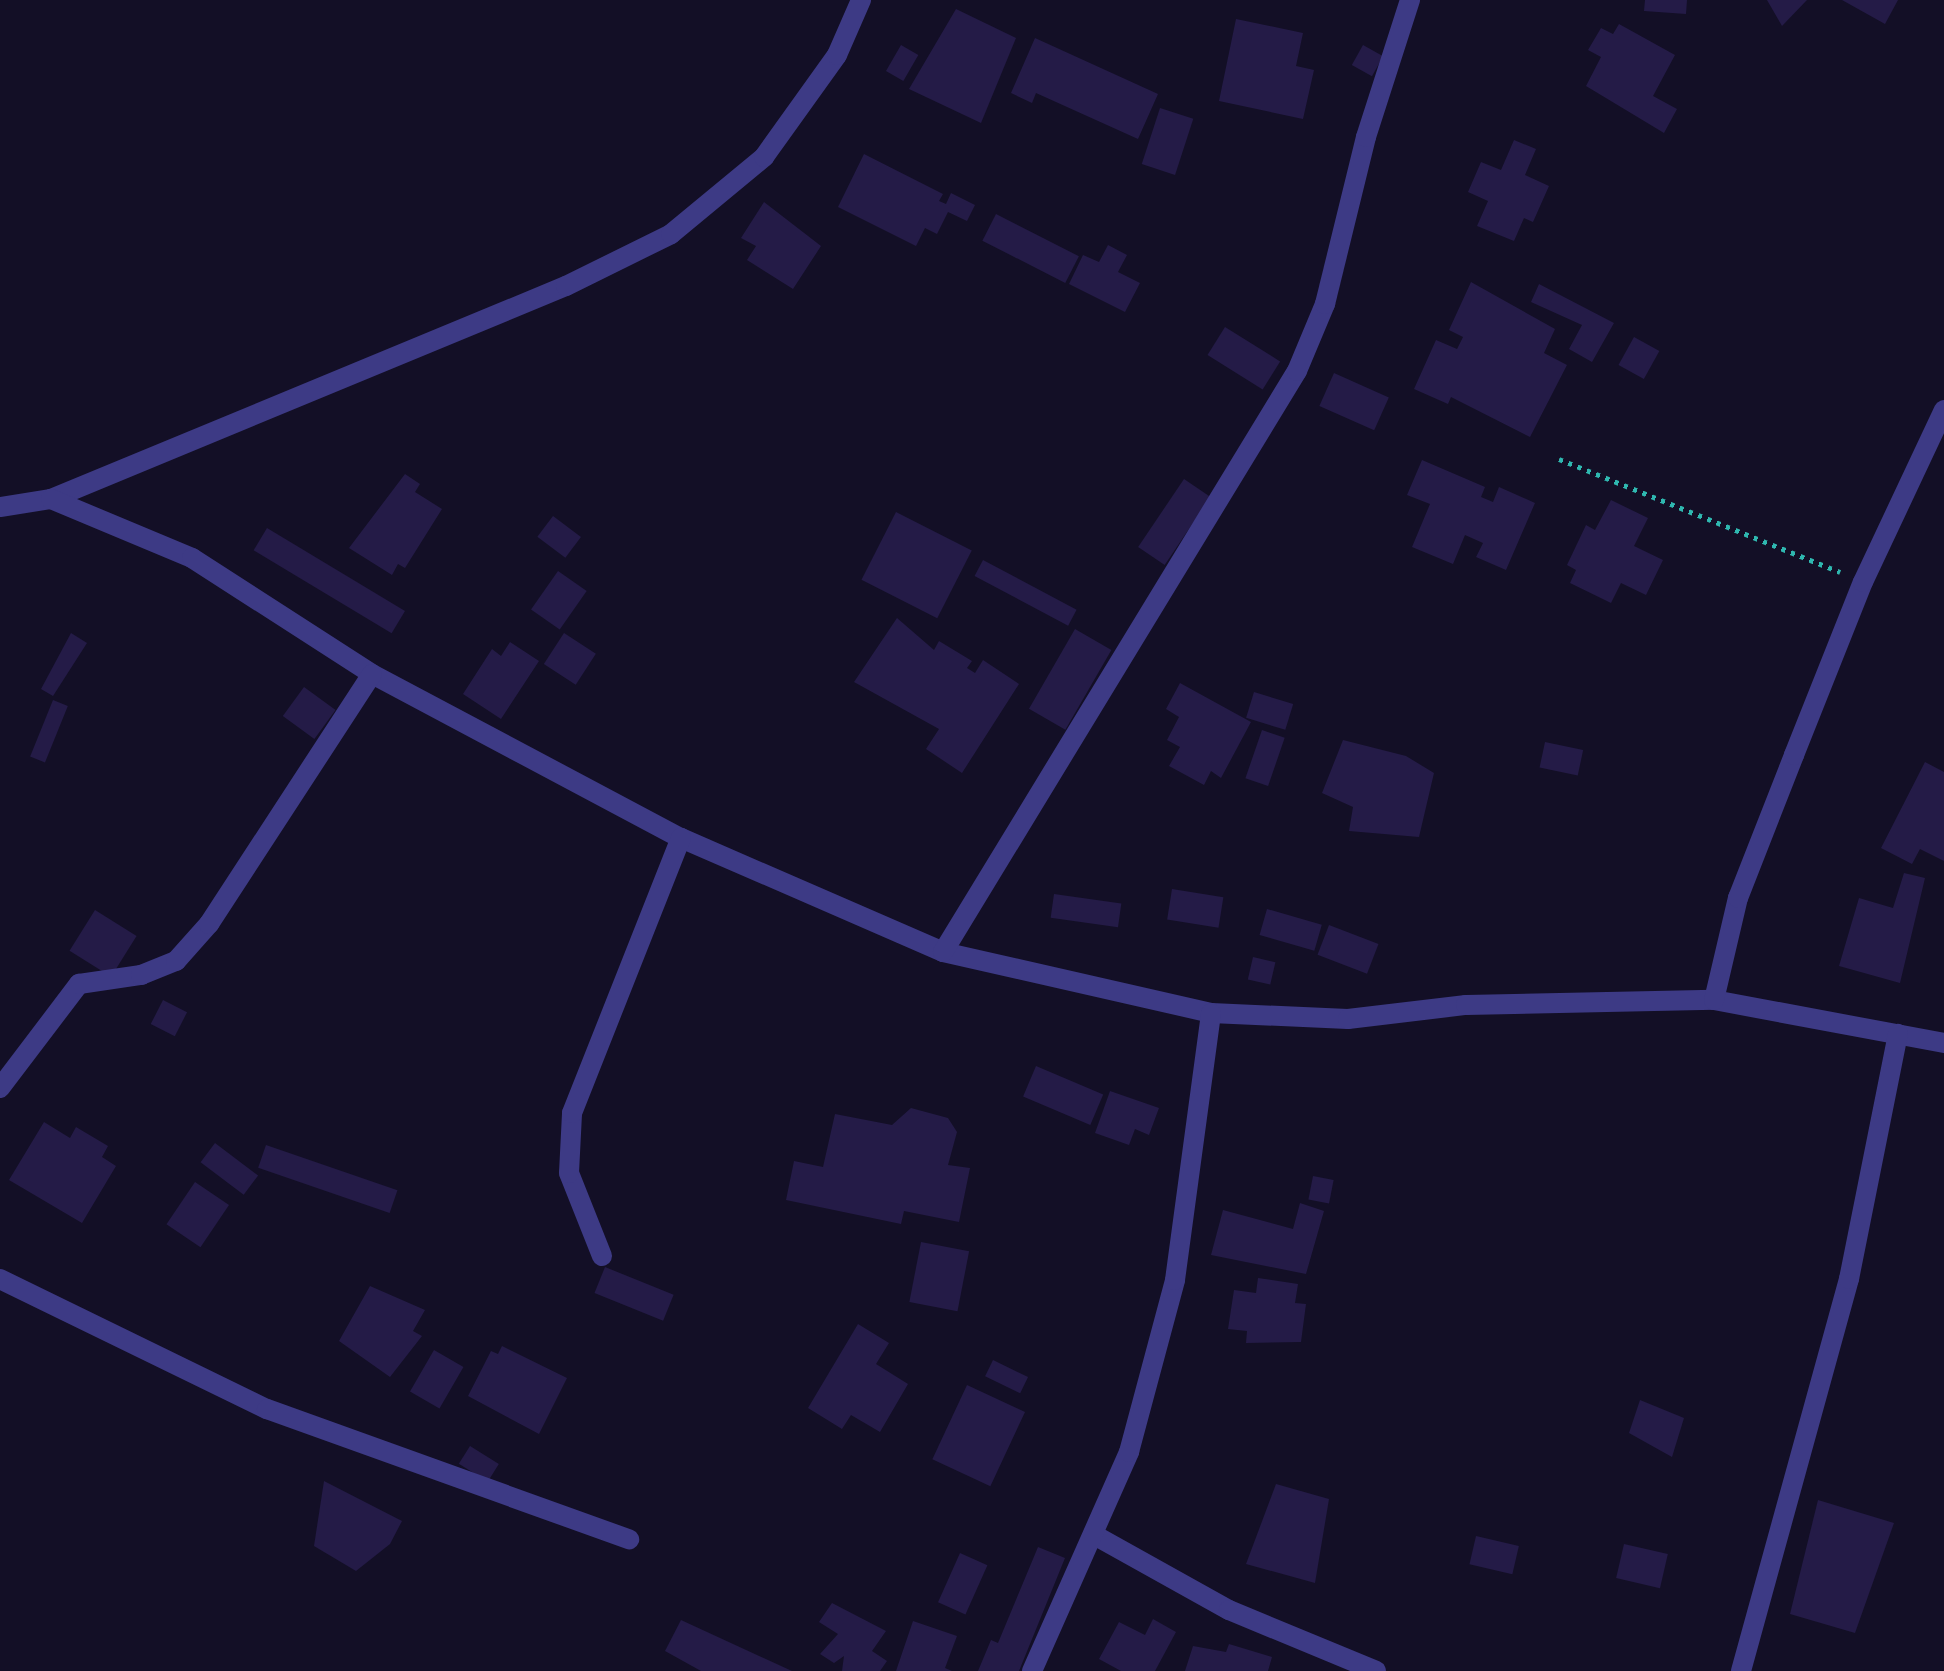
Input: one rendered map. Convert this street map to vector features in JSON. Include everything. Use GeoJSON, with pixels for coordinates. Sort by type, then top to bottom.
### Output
{"type":"FeatureCollection","features":[{"type":"Feature","properties":{"kind":"street"},"geometry":{"type":"LineString","coordinates":[[0,507],[51,499],[566,286],[671,234],[764,157],[837,55],[861,0]]}},
{"type":"Feature","properties":{"kind":"street"},"geometry":{"type":"LineString","coordinates":[[943,952],[1297,371],[1325,304],[1366,137],[1410,0]]}},
{"type":"Feature","properties":{"kind":"street"},"geometry":{"type":"LineString","coordinates":[[1714,1000],[1738,898],[1863,582],[1944,410]]}},
{"type":"Feature","properties":{"kind":"street"},"geometry":{"type":"LineString","coordinates":[[51,499],[192,558],[372,674],[681,838],[943,952],[1211,1013],[1348,1019],[1466,1005],[1714,1000],[1944,1043]]}},
{"type":"Feature","properties":{"kind":"street"},"geometry":{"type":"LineString","coordinates":[[0,1088],[79,984],[141,975],[176,961],[209,924],[372,674]]}},
{"type":"Feature","properties":{"kind":"street"},"geometry":{"type":"LineString","coordinates":[[602,1256],[569,1173],[572,1113],[681,838]]}},
{"type":"Feature","properties":{"kind":"street"},"geometry":{"type":"LineString","coordinates":[[1032,1671],[1096,1536],[1129,1452],[1175,1280],[1211,1013]]}},
{"type":"Feature","properties":{"kind":"street"},"geometry":{"type":"LineString","coordinates":[[1741,1671],[1849,1279],[1898,1034]]}},
{"type":"Feature","properties":{"kind":"street"},"geometry":{"type":"LineString","coordinates":[[0,1279],[267,1409],[629,1539]]}},
{"type":"Feature","properties":{"kind":"street"},"geometry":{"type":"LineString","coordinates":[[1096,1536],[1229,1610],[1376,1671]]}},
{"type":"Feature","properties":{"kind":"path"},"geometry":{"type":"LineString","coordinates":[[1559,459],[1863,582]]}},
{"type":"Feature","properties":{"kind":"building"},"geometry":{"type":"Polygon","coordinates":[[[1645,0],[1687,0],[1686,14],[1644,11],[1645,0]]]}},
{"type":"Feature","properties":{"kind":"building"},"geometry":{"type":"Polygon","coordinates":[[[1767,0],[1807,0],[1782,26],[1767,0]]]}},
{"type":"Feature","properties":{"kind":"building"},"geometry":{"type":"Polygon","coordinates":[[[1842,0],[1898,0],[1885,24],[1842,0]]]}},
{"type":"Feature","properties":{"kind":"building"},"geometry":{"type":"Polygon","coordinates":[[[956,9],[1016,38],[981,123],[909,89],[956,9]]]}},
{"type":"Feature","properties":{"kind":"building"},"geometry":{"type":"Polygon","coordinates":[[[1236,19],[1303,33],[1296,66],[1314,70],[1303,119],[1219,101],[1236,19]]]}},
{"type":"Feature","properties":{"kind":"building"},"geometry":{"type":"Polygon","coordinates":[[[1619,24],[1675,55],[1653,96],[1677,109],[1664,133],[1586,86],[1601,57],[1588,50],[1601,28],[1613,34],[1619,24]]]}},
{"type":"Feature","properties":{"kind":"building"},"geometry":{"type":"Polygon","coordinates":[[[1035,38],[1158,94],[1138,139],[1036,93],[1032,103],[1011,93],[1035,38]]]}},
{"type":"Feature","properties":{"kind":"building"},"geometry":{"type":"Polygon","coordinates":[[[901,45],[918,55],[903,81],[886,71],[901,45]]]}},
{"type":"Feature","properties":{"kind":"building"},"geometry":{"type":"Polygon","coordinates":[[[1363,45],[1383,56],[1372,76],[1352,65],[1363,45]]]}},
{"type":"Feature","properties":{"kind":"building"},"geometry":{"type":"Polygon","coordinates":[[[1160,108],[1193,119],[1175,175],[1142,164],[1160,108]]]}},
{"type":"Feature","properties":{"kind":"building"},"geometry":{"type":"Polygon","coordinates":[[[1514,140],[1536,149],[1525,175],[1549,186],[1533,222],[1524,218],[1514,241],[1477,226],[1488,201],[1468,192],[1481,162],[1501,170],[1514,140]]]}},
{"type":"Feature","properties":{"kind":"building"},"geometry":{"type":"Polygon","coordinates":[[[864,154],[943,194],[939,201],[946,204],[951,193],[975,205],[967,221],[948,212],[937,234],[925,228],[916,246],[838,207],[864,154]]]}},
{"type":"Feature","properties":{"kind":"building"},"geometry":{"type":"Polygon","coordinates":[[[764,202],[821,246],[793,289],[747,260],[756,246],[741,238],[764,202]]]}},
{"type":"Feature","properties":{"kind":"building"},"geometry":{"type":"Polygon","coordinates":[[[996,214],[1079,256],[1065,283],[982,241],[996,214]]]}},
{"type":"Feature","properties":{"kind":"building"},"geometry":{"type":"Polygon","coordinates":[[[1108,245],[1127,255],[1118,272],[1140,283],[1125,312],[1069,284],[1083,255],[1099,262],[1108,245]]]}},
{"type":"Feature","properties":{"kind":"building"},"geometry":{"type":"Polygon","coordinates":[[[1471,282],[1555,329],[1544,353],[1567,365],[1530,437],[1451,397],[1448,404],[1414,389],[1436,340],[1457,349],[1463,337],[1449,330],[1471,282]]]}},
{"type":"Feature","properties":{"kind":"building"},"geometry":{"type":"Polygon","coordinates":[[[1539,284],[1614,323],[1592,362],[1569,349],[1582,325],[1531,302],[1539,284]]]}},
{"type":"Feature","properties":{"kind":"building"},"geometry":{"type":"Polygon","coordinates":[[[1225,327],[1280,361],[1263,389],[1208,355],[1225,327]]]}},
{"type":"Feature","properties":{"kind":"building"},"geometry":{"type":"Polygon","coordinates":[[[1634,337],[1659,351],[1644,379],[1618,365],[1634,337]]]}},
{"type":"Feature","properties":{"kind":"building"},"geometry":{"type":"Polygon","coordinates":[[[1334,373],[1389,397],[1374,430],[1319,406],[1334,373]]]}},
{"type":"Feature","properties":{"kind":"building"},"geometry":{"type":"Polygon","coordinates":[[[1422,460],[1485,487],[1481,497],[1493,502],[1499,487],[1535,503],[1506,570],[1476,557],[1483,543],[1465,535],[1453,564],[1412,547],[1430,504],[1407,495],[1422,460]]]}},
{"type":"Feature","properties":{"kind":"building"},"geometry":{"type":"Polygon","coordinates":[[[405,474],[420,484],[415,492],[442,509],[405,568],[398,564],[392,575],[349,548],[405,474]]]}},
{"type":"Feature","properties":{"kind":"building"},"geometry":{"type":"Polygon","coordinates":[[[1184,479],[1211,497],[1165,565],[1138,547],[1184,479]]]}},
{"type":"Feature","properties":{"kind":"building"},"geometry":{"type":"Polygon","coordinates":[[[1611,500],[1648,518],[1634,546],[1663,560],[1646,595],[1621,583],[1611,603],[1570,583],[1576,570],[1567,565],[1586,525],[1595,530],[1611,500]]]}},
{"type":"Feature","properties":{"kind":"building"},"geometry":{"type":"Polygon","coordinates":[[[896,512],[972,551],[937,618],[861,580],[896,512]]]}},
{"type":"Feature","properties":{"kind":"building"},"geometry":{"type":"Polygon","coordinates":[[[553,516],[581,537],[565,558],[537,537],[553,516]]]}},
{"type":"Feature","properties":{"kind":"building"},"geometry":{"type":"Polygon","coordinates":[[[267,528],[405,611],[392,633],[254,550],[267,528]]]}},
{"type":"Feature","properties":{"kind":"building"},"geometry":{"type":"Polygon","coordinates":[[[983,560],[1077,610],[1068,626],[975,576],[983,560]]]}},
{"type":"Feature","properties":{"kind":"building"},"geometry":{"type":"Polygon","coordinates":[[[558,571],[587,591],[560,630],[531,610],[558,571]]]}},
{"type":"Feature","properties":{"kind":"building"},"geometry":{"type":"Polygon","coordinates":[[[897,618],[934,650],[939,641],[972,661],[967,668],[975,673],[983,660],[1019,684],[962,773],[926,749],[939,729],[854,682],[897,618]]]}},
{"type":"Feature","properties":{"kind":"building"},"geometry":{"type":"Polygon","coordinates":[[[1075,629],[1111,650],[1065,730],[1029,709],[1075,629]]]}},
{"type":"Feature","properties":{"kind":"building"},"geometry":{"type":"Polygon","coordinates":[[[71,633],[87,643],[53,696],[41,689],[71,633]]]}},
{"type":"Feature","properties":{"kind":"building"},"geometry":{"type":"Polygon","coordinates":[[[564,633],[596,654],[576,685],[544,664],[564,633]]]}},
{"type":"Feature","properties":{"kind":"building"},"geometry":{"type":"Polygon","coordinates":[[[510,642],[539,661],[501,719],[463,694],[492,649],[501,656],[510,642]]]}},
{"type":"Feature","properties":{"kind":"building"},"geometry":{"type":"Polygon","coordinates":[[[1180,683],[1251,722],[1221,778],[1211,771],[1204,785],[1169,766],[1180,747],[1167,740],[1179,717],[1166,709],[1180,683]]]}},
{"type":"Feature","properties":{"kind":"building"},"geometry":{"type":"Polygon","coordinates":[[[304,687],[336,710],[314,739],[283,716],[304,687]]]}},
{"type":"Feature","properties":{"kind":"building"},"geometry":{"type":"Polygon","coordinates":[[[1254,692],[1293,704],[1285,730],[1246,718],[1254,692]]]}},
{"type":"Feature","properties":{"kind":"building"},"geometry":{"type":"Polygon","coordinates":[[[53,700],[68,706],[45,763],[30,757],[53,700]]]}},
{"type":"Feature","properties":{"kind":"building"},"geometry":{"type":"Polygon","coordinates":[[[1262,730],[1285,738],[1268,786],[1245,778],[1262,730]]]}},
{"type":"Feature","properties":{"kind":"building"},"geometry":{"type":"Polygon","coordinates":[[[1343,740],[1406,756],[1434,773],[1419,837],[1349,831],[1353,807],[1322,793],[1343,740]]]}},
{"type":"Feature","properties":{"kind":"building"},"geometry":{"type":"Polygon","coordinates":[[[1545,742],[1583,750],[1578,776],[1540,767],[1545,742]]]}},
{"type":"Feature","properties":{"kind":"building"},"geometry":{"type":"Polygon","coordinates":[[[1925,762],[1944,772],[1944,861],[1920,849],[1912,864],[1881,848],[1925,762]]]}},
{"type":"Feature","properties":{"kind":"building"},"geometry":{"type":"Polygon","coordinates":[[[1904,873],[1925,878],[1900,983],[1839,966],[1859,898],[1893,908],[1904,873]]]}},
{"type":"Feature","properties":{"kind":"building"},"geometry":{"type":"Polygon","coordinates":[[[1172,889],[1223,897],[1219,928],[1167,920],[1172,889]]]}},
{"type":"Feature","properties":{"kind":"building"},"geometry":{"type":"Polygon","coordinates":[[[1054,894],[1121,903],[1118,927],[1051,918],[1054,894]]]}},
{"type":"Feature","properties":{"kind":"building"},"geometry":{"type":"Polygon","coordinates":[[[1267,909],[1322,925],[1314,951],[1260,935],[1267,909]]]}},
{"type":"Feature","properties":{"kind":"building"},"geometry":{"type":"Polygon","coordinates":[[[95,910],[137,936],[111,977],[70,951],[95,910]]]}},
{"type":"Feature","properties":{"kind":"building"},"geometry":{"type":"Polygon","coordinates":[[[1329,925],[1378,944],[1367,974],[1318,955],[1329,925]]]}},
{"type":"Feature","properties":{"kind":"building"},"geometry":{"type":"Polygon","coordinates":[[[1253,957],[1275,962],[1270,985],[1248,979],[1253,957]]]}},
{"type":"Feature","properties":{"kind":"building"},"geometry":{"type":"Polygon","coordinates":[[[163,1000],[187,1012],[175,1036],[151,1024],[163,1000]]]}},
{"type":"Feature","properties":{"kind":"building"},"geometry":{"type":"Polygon","coordinates":[[[1036,1066],[1103,1095],[1090,1125],[1023,1096],[1036,1066]]]}},
{"type":"Feature","properties":{"kind":"building"},"geometry":{"type":"Polygon","coordinates":[[[1110,1091],[1159,1108],[1149,1135],[1135,1129],[1129,1145],[1095,1133],[1110,1091]]]}},
{"type":"Feature","properties":{"kind":"building"},"geometry":{"type":"Polygon","coordinates":[[[911,1108],[948,1118],[957,1132],[948,1165],[970,1168],[959,1222],[904,1211],[901,1224],[786,1200],[794,1161],[823,1167],[835,1114],[892,1125],[911,1108]]]}},
{"type":"Feature","properties":{"kind":"building"},"geometry":{"type":"Polygon","coordinates":[[[44,1122],[70,1138],[76,1127],[108,1146],[102,1157],[116,1166],[82,1223],[9,1180],[44,1122]]]}},
{"type":"Feature","properties":{"kind":"building"},"geometry":{"type":"Polygon","coordinates":[[[215,1143],[258,1175],[244,1195],[201,1162],[215,1143]]]}},
{"type":"Feature","properties":{"kind":"building"},"geometry":{"type":"Polygon","coordinates":[[[266,1145],[397,1190],[390,1213],[258,1168],[266,1145]]]}},
{"type":"Feature","properties":{"kind":"building"},"geometry":{"type":"Polygon","coordinates":[[[1313,1176],[1334,1180],[1329,1204],[1308,1200],[1313,1176]]]}},
{"type":"Feature","properties":{"kind":"building"},"geometry":{"type":"Polygon","coordinates":[[[195,1182],[229,1205],[200,1247],[166,1224],[195,1182]]]}},
{"type":"Feature","properties":{"kind":"building"},"geometry":{"type":"Polygon","coordinates":[[[1300,1203],[1324,1211],[1306,1274],[1211,1255],[1223,1210],[1293,1229],[1300,1203]]]}},
{"type":"Feature","properties":{"kind":"building"},"geometry":{"type":"Polygon","coordinates":[[[921,1242],[969,1251],[957,1311],[909,1302],[921,1242]]]}},
{"type":"Feature","properties":{"kind":"building"},"geometry":{"type":"Polygon","coordinates":[[[605,1267],[674,1295],[663,1321],[595,1293],[605,1267]]]}},
{"type":"Feature","properties":{"kind":"building"},"geometry":{"type":"Polygon","coordinates":[[[1258,1278],[1298,1284],[1295,1303],[1306,1304],[1301,1342],[1246,1343],[1247,1331],[1228,1329],[1234,1290],[1256,1293],[1258,1278]]]}},
{"type":"Feature","properties":{"kind":"building"},"geometry":{"type":"Polygon","coordinates":[[[370,1286],[425,1310],[413,1331],[422,1336],[390,1377],[339,1341],[370,1286]]]}},
{"type":"Feature","properties":{"kind":"building"},"geometry":{"type":"Polygon","coordinates":[[[858,1324],[889,1343],[876,1364],[908,1384],[880,1432],[851,1415],[842,1429],[808,1408],[858,1324]]]}},
{"type":"Feature","properties":{"kind":"building"},"geometry":{"type":"Polygon","coordinates":[[[502,1346],[567,1378],[539,1434],[468,1396],[491,1351],[498,1354],[502,1346]]]}},
{"type":"Feature","properties":{"kind":"building"},"geometry":{"type":"Polygon","coordinates":[[[434,1350],[463,1367],[439,1409],[410,1392],[434,1350]]]}},
{"type":"Feature","properties":{"kind":"building"},"geometry":{"type":"Polygon","coordinates":[[[993,1360],[1028,1377],[1020,1393],[985,1376],[993,1360]]]}},
{"type":"Feature","properties":{"kind":"building"},"geometry":{"type":"Polygon","coordinates":[[[967,1385],[1025,1412],[990,1486],[932,1459],[967,1385]]]}},
{"type":"Feature","properties":{"kind":"building"},"geometry":{"type":"Polygon","coordinates":[[[1640,1400],[1684,1418],[1672,1457],[1629,1433],[1640,1400]]]}},
{"type":"Feature","properties":{"kind":"building"},"geometry":{"type":"Polygon","coordinates":[[[470,1446],[499,1464],[488,1482],[459,1464],[470,1446]]]}},
{"type":"Feature","properties":{"kind":"building"},"geometry":{"type":"Polygon","coordinates":[[[324,1481],[402,1521],[390,1544],[356,1571],[314,1546],[324,1481]]]}},
{"type":"Feature","properties":{"kind":"building"},"geometry":{"type":"Polygon","coordinates":[[[1276,1484],[1329,1499],[1315,1583],[1246,1564],[1276,1484]]]}},
{"type":"Feature","properties":{"kind":"building"},"geometry":{"type":"Polygon","coordinates":[[[1818,1500],[1894,1523],[1855,1633],[1790,1614],[1818,1500]]]}},
{"type":"Feature","properties":{"kind":"building"},"geometry":{"type":"Polygon","coordinates":[[[1476,1536],[1519,1546],[1512,1574],[1469,1564],[1476,1536]]]}},
{"type":"Feature","properties":{"kind":"building"},"geometry":{"type":"Polygon","coordinates":[[[1624,1544],[1668,1554],[1660,1588],[1616,1578],[1624,1544]]]}},
{"type":"Feature","properties":{"kind":"building"},"geometry":{"type":"Polygon","coordinates":[[[1038,1547],[1065,1558],[1019,1671],[978,1671],[991,1640],[998,1643],[1038,1547]]]}},
{"type":"Feature","properties":{"kind":"building"},"geometry":{"type":"Polygon","coordinates":[[[960,1553],[987,1565],[965,1615],[938,1602],[960,1553]]]}},
{"type":"Feature","properties":{"kind":"building"},"geometry":{"type":"Polygon","coordinates":[[[832,1603],[886,1631],[872,1651],[887,1661],[880,1671],[842,1671],[844,1656],[834,1663],[820,1654],[838,1634],[819,1622],[832,1603]]]}},
{"type":"Feature","properties":{"kind":"building"},"geometry":{"type":"Polygon","coordinates":[[[1153,1619],[1176,1632],[1155,1671],[1121,1671],[1099,1659],[1119,1622],[1145,1635],[1153,1619]]]}},
{"type":"Feature","properties":{"kind":"building"},"geometry":{"type":"Polygon","coordinates":[[[681,1620],[792,1671],[701,1671],[665,1651],[681,1620]]]}},
{"type":"Feature","properties":{"kind":"building"},"geometry":{"type":"Polygon","coordinates":[[[913,1621],[957,1636],[945,1668],[952,1671],[896,1671],[913,1621]]]}},
{"type":"Feature","properties":{"kind":"building"},"geometry":{"type":"Polygon","coordinates":[[[1229,1644],[1272,1657],[1268,1671],[1185,1671],[1193,1646],[1226,1652],[1229,1644]]]}}]}
